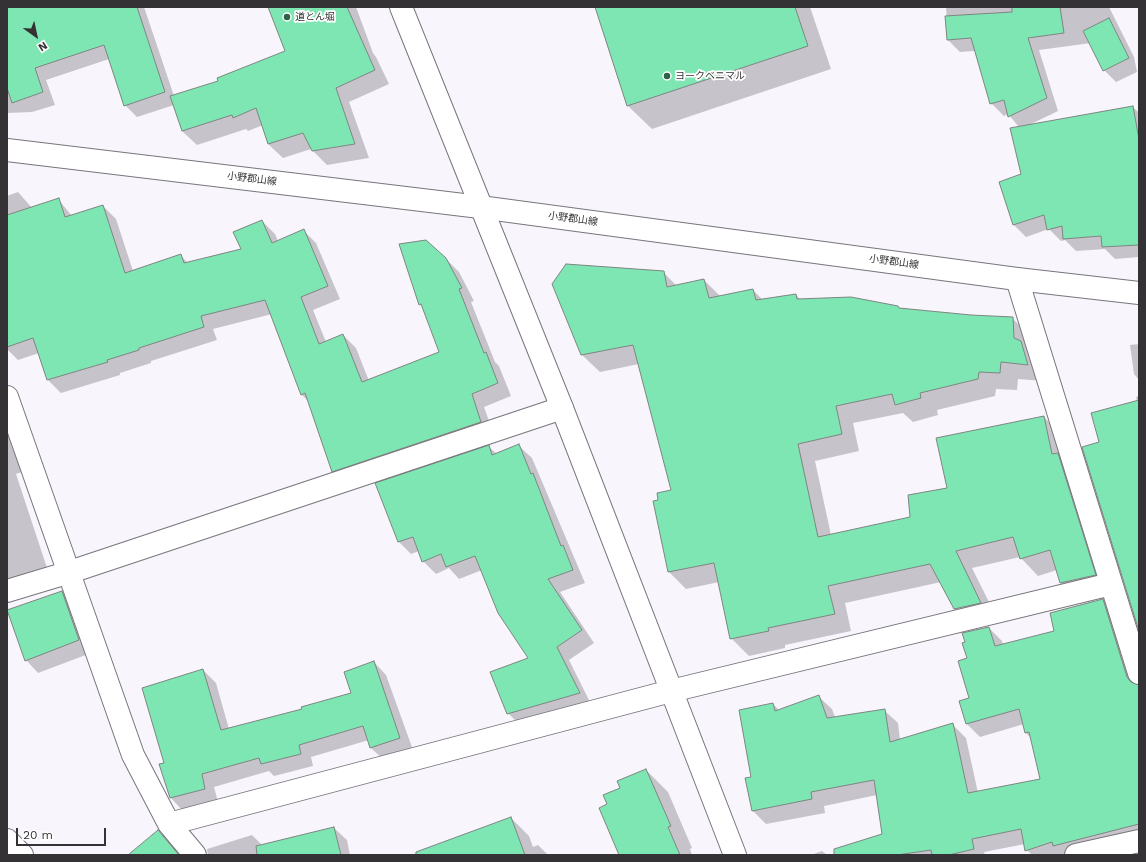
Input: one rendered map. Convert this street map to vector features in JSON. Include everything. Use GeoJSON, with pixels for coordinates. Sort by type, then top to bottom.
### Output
{"type":"FeatureCollection","features":[{"type":"Feature","properties":{"kind":"street"},"geometry":{"type":"LineString","coordinates":[[401,7],[480,207],[562,408],[735,855]]}},
{"type":"Feature","properties":{"kind":"street","name":"小野郡山線"},"geometry":{"type":"LineString","coordinates":[[7,150],[480,207],[1017,279],[1139,293]]}},
{"type":"Feature","properties":{"kind":"street"},"geometry":{"type":"LineString","coordinates":[[1017,279],[1139,673]]}},
{"type":"Feature","properties":{"kind":"street"},"geometry":{"type":"LineString","coordinates":[[7,397],[70,572],[133,755],[169,824],[195,855]]}},
{"type":"Feature","properties":{"kind":"street"},"geometry":{"type":"LineString","coordinates":[[7,591],[70,572],[562,408]]}},
{"type":"Feature","properties":{"kind":"street"},"geometry":{"type":"LineString","coordinates":[[169,824],[671,691],[1111,584]]}},
{"type":"Feature","properties":{"kind":"street"},"geometry":{"type":"LineString","coordinates":[[7,840],[22,855]]}},
{"type":"Feature","properties":{"kind":"street"},"geometry":{"type":"LineString","coordinates":[[1076,855],[1139,841]]}},
{"type":"Feature","properties":{"kind":"building"},"geometry":{"type":"Polygon","coordinates":[[[7,7],[137,7],[165,92],[124,106],[104,45],[35,68],[43,92],[12,103],[7,88],[7,7]]]}},
{"type":"Feature","properties":{"kind":"building"},"geometry":{"type":"Polygon","coordinates":[[[268,7],[347,7],[375,70],[336,88],[355,144],[312,151],[303,133],[268,144],[256,108],[233,118],[232,115],[182,131],[170,96],[218,81],[217,78],[285,51],[268,7]]]}},
{"type":"Feature","properties":{"kind":"building","name":"ヨークベニマル"},"geometry":{"type":"Polygon","coordinates":[[[595,7],[795,7],[808,46],[627,106],[595,7]]]}},
{"type":"Feature","properties":{"kind":"building"},"geometry":{"type":"Polygon","coordinates":[[[1012,7],[1060,7],[1064,33],[1028,38],[1047,98],[1008,117],[1004,100],[990,104],[971,38],[947,40],[945,16],[1012,12],[1012,7]]]}},
{"type":"Feature","properties":{"kind":"building"},"geometry":{"type":"Polygon","coordinates":[[[1109,18],[1129,58],[1103,71],[1083,31],[1109,18]]]}},
{"type":"Feature","properties":{"kind":"building"},"geometry":{"type":"Polygon","coordinates":[[[1133,106],[1139,139],[1139,245],[1102,247],[1101,236],[1063,239],[1062,226],[1047,230],[1044,215],[1013,225],[999,182],[1021,174],[1010,128],[1133,106]]]}},
{"type":"Feature","properties":{"kind":"building"},"geometry":{"type":"Polygon","coordinates":[[[59,198],[65,217],[103,205],[125,273],[181,254],[184,263],[241,249],[233,232],[262,220],[272,243],[304,229],[328,286],[301,297],[319,344],[343,334],[362,382],[439,352],[421,304],[419,305],[399,244],[426,240],[446,258],[462,288],[459,289],[484,353],[486,352],[498,383],[472,394],[481,422],[332,472],[305,393],[301,395],[265,300],[201,316],[204,327],[139,348],[139,350],[107,360],[108,362],[47,380],[33,338],[7,347],[7,215],[59,198]]]}},
{"type":"Feature","properties":{"kind":"building"},"geometry":{"type":"Polygon","coordinates":[[[566,264],[664,271],[667,287],[704,279],[709,298],[753,289],[756,300],[796,294],[797,299],[851,297],[898,306],[899,308],[971,315],[1013,317],[1014,338],[1021,341],[1028,365],[1001,362],[1000,373],[979,372],[978,379],[920,393],[921,398],[895,405],[892,394],[836,406],[842,434],[798,444],[818,537],[910,517],[908,495],[947,488],[936,438],[1044,416],[1052,454],[1058,453],[1096,575],[1060,583],[1050,550],[1020,559],[1013,537],[956,551],[981,603],[954,609],[930,564],[828,586],[835,614],[768,628],[769,631],[730,639],[714,563],[668,572],[653,501],[658,500],[657,493],[671,490],[633,345],[581,355],[552,284],[566,264]]]}},
{"type":"Feature","properties":{"kind":"building"},"geometry":{"type":"Polygon","coordinates":[[[1139,400],[1139,631],[1082,447],[1099,442],[1091,413],[1139,400]]]}},
{"type":"Feature","properties":{"kind":"building"},"geometry":{"type":"Polygon","coordinates":[[[519,444],[531,474],[533,473],[561,546],[563,545],[573,570],[548,579],[582,630],[557,647],[580,693],[507,714],[490,672],[528,658],[498,613],[475,556],[446,567],[441,554],[422,562],[413,537],[398,542],[375,483],[489,445],[492,455],[519,444]]]}},
{"type":"Feature","properties":{"kind":"building"},"geometry":{"type":"Polygon","coordinates":[[[62,591],[79,640],[25,661],[7,610],[62,591]]]}},
{"type":"Feature","properties":{"kind":"building"},"geometry":{"type":"Polygon","coordinates":[[[1103,599],[1127,677],[1131,682],[1139,685],[1139,824],[1053,846],[1052,842],[1025,851],[1021,829],[972,839],[974,849],[949,855],[932,855],[931,850],[897,855],[834,855],[834,849],[882,834],[874,780],[811,792],[812,799],[752,811],[745,778],[751,777],[739,710],[773,703],[775,711],[819,695],[827,718],[885,709],[890,742],[953,723],[968,793],[1040,779],[1029,732],[1025,733],[1019,709],[966,724],[959,701],[969,698],[958,661],[967,658],[962,643],[965,642],[962,633],[989,627],[995,646],[1054,631],[1050,613],[1103,599]]]}},
{"type":"Feature","properties":{"kind":"building"},"geometry":{"type":"Polygon","coordinates":[[[374,661],[400,738],[370,748],[363,726],[299,745],[301,754],[261,764],[259,758],[202,774],[205,789],[170,798],[159,764],[164,763],[142,688],[203,669],[221,730],[302,709],[301,707],[351,693],[344,672],[374,661]]]}},
{"type":"Feature","properties":{"kind":"building"},"geometry":{"type":"Polygon","coordinates":[[[646,769],[671,826],[668,827],[680,855],[619,855],[599,808],[607,804],[603,795],[620,788],[617,781],[646,769]]]}},
{"type":"Feature","properties":{"kind":"building"},"geometry":{"type":"Polygon","coordinates":[[[511,817],[525,855],[416,855],[416,852],[511,817]]]}},
{"type":"Feature","properties":{"kind":"building"},"geometry":{"type":"Polygon","coordinates":[[[334,827],[341,855],[257,855],[256,846],[334,827]]]}},
{"type":"Feature","properties":{"kind":"building"},"geometry":{"type":"Polygon","coordinates":[[[158,830],[179,855],[128,855],[158,830]]]}},
{"type":"Feature","properties":{"kind":"place","name":"道とん堀"},"geometry":{"type":"Point","coordinates":[287,17]}},
{"type":"Feature","properties":{"kind":"place","name":"ヨークベニマル"},"geometry":{"type":"Point","coordinates":[667,76]}}]}
